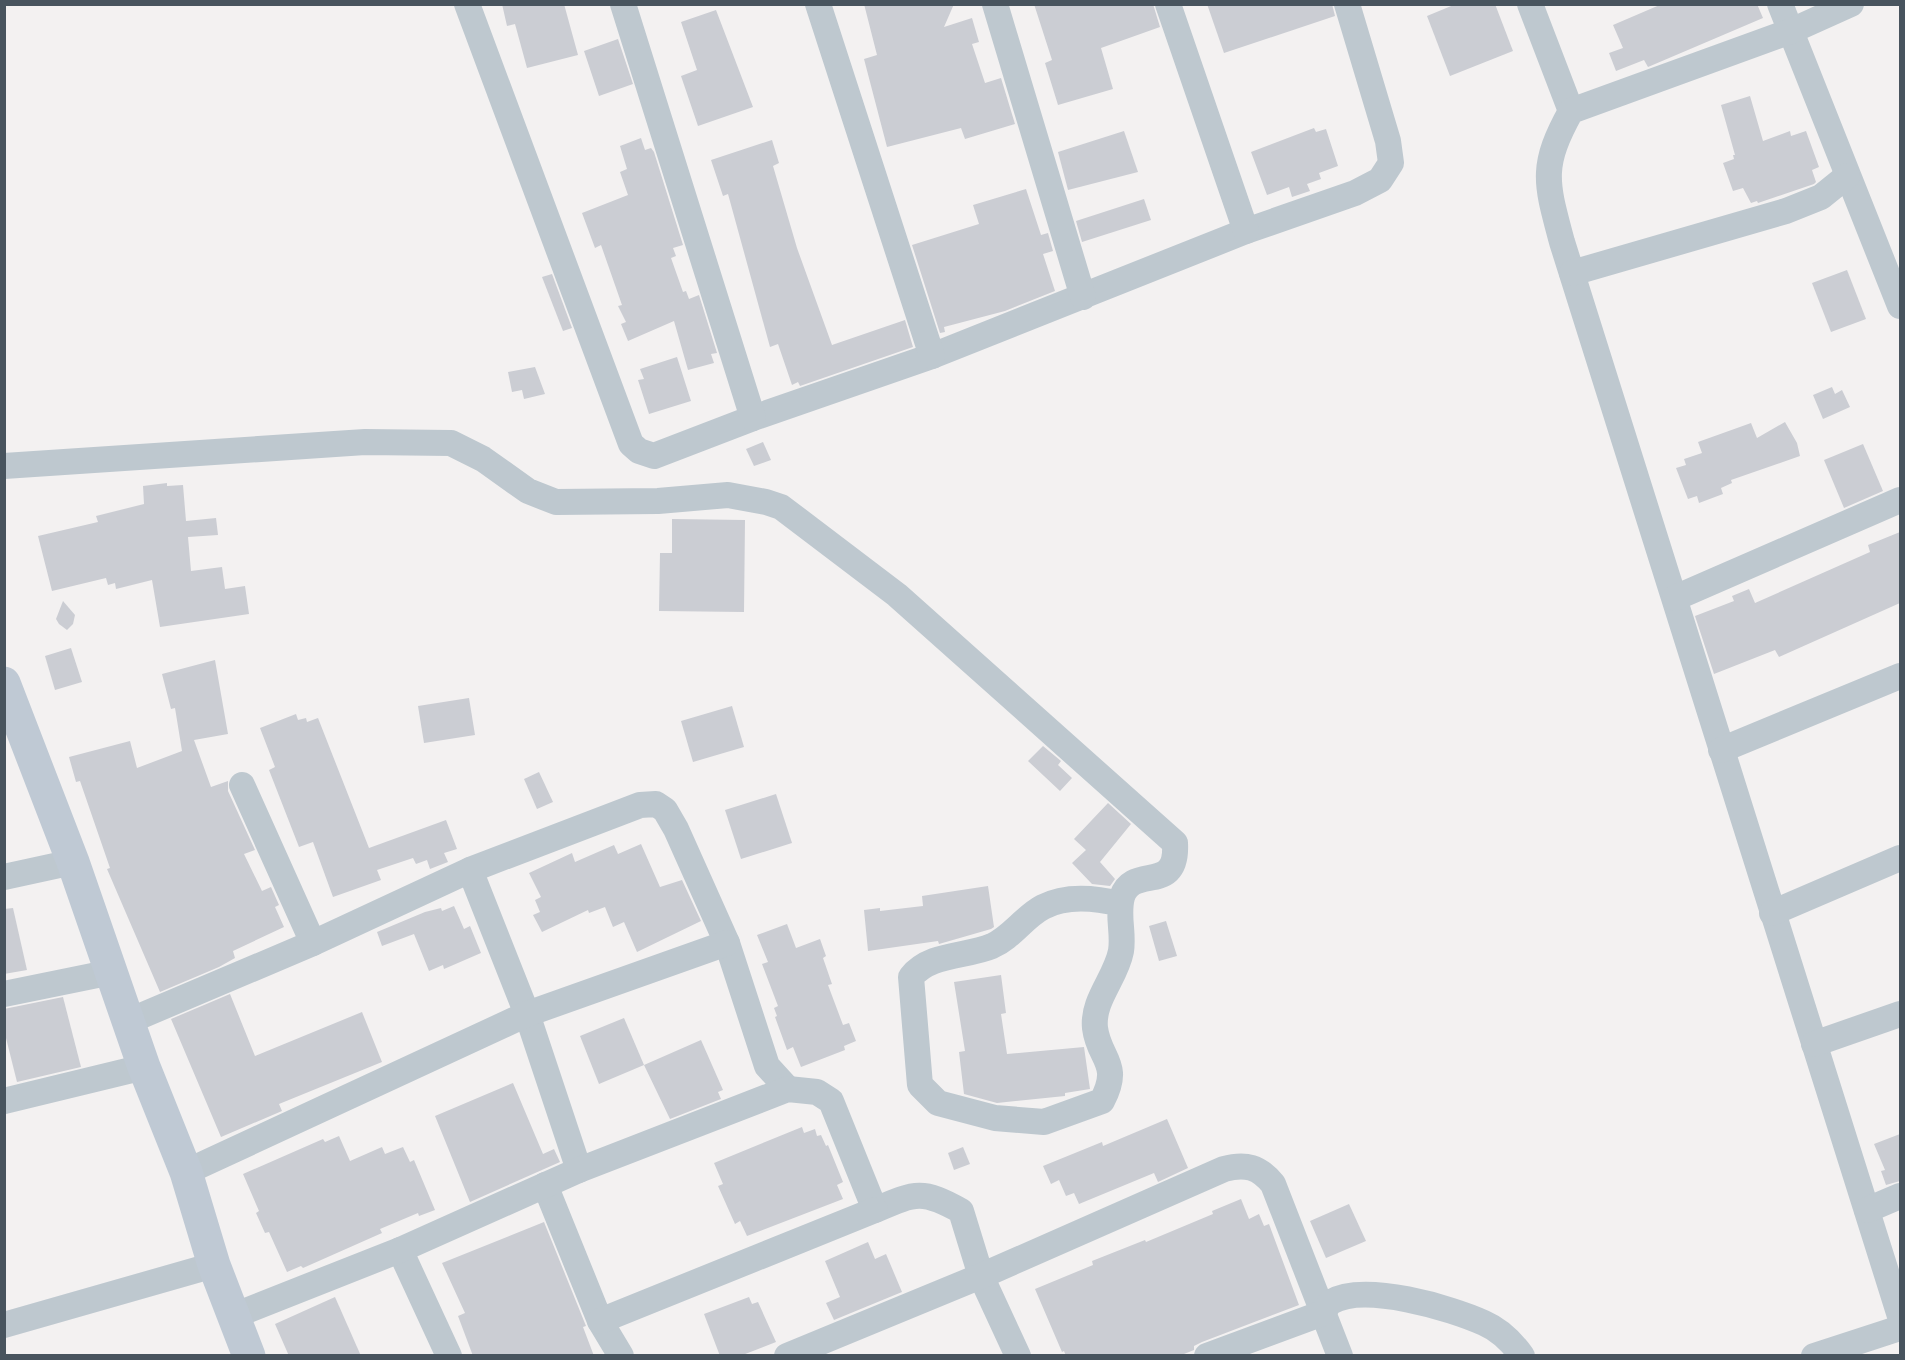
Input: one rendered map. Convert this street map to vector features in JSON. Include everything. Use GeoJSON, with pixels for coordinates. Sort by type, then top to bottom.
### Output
{"type":"FeatureCollection","features":[{"type":"Feature","properties":{"kind":"street"},"geometry":{"type":"LineString","coordinates":[[466,4],[631,444],[646,454],[664,454],[753,418],[932,356],[1246,231],[1354,193],[1380,180],[1391,163],[1388,141],[1347,4]]}},
{"type":"Feature","properties":{"kind":"street"},"geometry":{"type":"LineString","coordinates":[[623,4],[753,418]]}},
{"type":"Feature","properties":{"kind":"street"},"geometry":{"type":"LineString","coordinates":[[818,4],[932,356]]}},
{"type":"Feature","properties":{"kind":"street"},"geometry":{"type":"LineString","coordinates":[[995,4],[1083,297]]}},
{"type":"Feature","properties":{"kind":"street"},"geometry":{"type":"LineString","coordinates":[[1168,4],[1246,231]]}},
{"type":"Feature","properties":{"kind":"street"},"geometry":{"type":"LineString","coordinates":[[1530,4],[1571,111]]}},
{"type":"Feature","properties":{"kind":"street"},"geometry":{"type":"LineString","coordinates":[[1780,4],[1900,306]]}},
{"type":"Feature","properties":{"kind":"street"},"geometry":{"type":"LineString","coordinates":[[1851,4],[1791,31],[1571,111],[1551,152],[1547,175],[1549,195],[1572,273],[1900,1316]]}},
{"type":"Feature","properties":{"kind":"street"},"geometry":{"type":"LineString","coordinates":[[1572,273],[1786,211],[1821,197],[1847,176]]}},
{"type":"Feature","properties":{"kind":"street"},"geometry":{"type":"LineString","coordinates":[[4,466],[365,442],[451,443],[483,459],[528,491],[556,502],[658,501],[728,495],[781,507],[897,595],[1175,843],[1176,858],[1172,868],[1165,874],[1132,882],[1124,891],[1120,904],[1121,952],[1094,1015],[1096,1036],[1109,1062],[1110,1085],[1102,1101],[1044,1122],[995,1118],[938,1103],[920,1085],[911,977],[916,970],[935,960],[990,947],[1010,936],[1043,907],[1076,898],[1120,904]]}},
{"type":"Feature","properties":{"kind":"street"},"geometry":{"type":"LineString","coordinates":[[1675,598],[1900,500]]}},
{"type":"Feature","properties":{"kind":"street"},"geometry":{"type":"LineString","coordinates":[[1721,750],[1900,676]]}},
{"type":"Feature","properties":{"kind":"street"},"geometry":{"type":"LineString","coordinates":[[5,685],[73,862],[144,1067],[186,1172],[214,1265],[249,1356]]}},
{"type":"Feature","properties":{"kind":"street"},"geometry":{"type":"LineString","coordinates":[[242,785],[313,943]]}},
{"type":"Feature","properties":{"kind":"street"},"geometry":{"type":"LineString","coordinates":[[129,1021],[313,943],[470,870],[640,805],[656,804],[665,810],[676,830],[728,943],[767,1066],[788,1089]]}},
{"type":"Feature","properties":{"kind":"street"},"geometry":{"type":"LineString","coordinates":[[1772,913],[1900,858]]}},
{"type":"Feature","properties":{"kind":"street"},"geometry":{"type":"LineString","coordinates":[[4,877],[73,862]]}},
{"type":"Feature","properties":{"kind":"street"},"geometry":{"type":"LineString","coordinates":[[470,870],[527,1014],[579,1170]]}},
{"type":"Feature","properties":{"kind":"street"},"geometry":{"type":"LineString","coordinates":[[186,1172],[527,1014],[728,943]]}},
{"type":"Feature","properties":{"kind":"street"},"geometry":{"type":"LineString","coordinates":[[4,994],[112,972]]}},
{"type":"Feature","properties":{"kind":"street"},"geometry":{"type":"LineString","coordinates":[[1814,1044],[1900,1014]]}},
{"type":"Feature","properties":{"kind":"street"},"geometry":{"type":"LineString","coordinates":[[4,1101],[144,1067]]}},
{"type":"Feature","properties":{"kind":"street"},"geometry":{"type":"LineString","coordinates":[[233,1316],[400,1250],[579,1170],[788,1089],[817,1092],[831,1101],[875,1210]]}},
{"type":"Feature","properties":{"kind":"street"},"geometry":{"type":"LineString","coordinates":[[787,1356],[981,1276],[1224,1168],[1240,1164],[1263,1172],[1273,1184],[1340,1356]]}},
{"type":"Feature","properties":{"kind":"street"},"geometry":{"type":"LineString","coordinates":[[545,1185],[600,1321],[621,1356]]}},
{"type":"Feature","properties":{"kind":"street"},"geometry":{"type":"LineString","coordinates":[[600,1321],[913,1194],[938,1198],[961,1211],[981,1276],[1018,1356]]}},
{"type":"Feature","properties":{"kind":"street"},"geometry":{"type":"LineString","coordinates":[[1866,1210],[1900,1196]]}},
{"type":"Feature","properties":{"kind":"street"},"geometry":{"type":"LineString","coordinates":[[400,1250],[449,1356]]}},
{"type":"Feature","properties":{"kind":"street"},"geometry":{"type":"LineString","coordinates":[[4,1324],[214,1265]]}},
{"type":"Feature","properties":{"kind":"street"},"geometry":{"type":"LineString","coordinates":[[1207,1356],[1323,1313],[1331,1302],[1360,1294],[1413,1299],[1485,1323],[1511,1341],[1522,1356]]}},
{"type":"Feature","properties":{"kind":"street"},"geometry":{"type":"LineString","coordinates":[[1814,1356],[1900,1328]]}},
{"type":"Feature","properties":{"kind":"building"},"geometry":{"type":"Polygon","coordinates":[[[502,4],[564,4],[578,55],[527,68],[515,24],[507,26],[502,4]]]}},
{"type":"Feature","properties":{"kind":"building"},"geometry":{"type":"Polygon","coordinates":[[[864,4],[954,4],[944,27],[972,18],[979,42],[972,44],[985,83],[1001,78],[1015,124],[965,139],[961,128],[887,147],[864,59],[877,55],[864,4]]]}},
{"type":"Feature","properties":{"kind":"building"},"geometry":{"type":"Polygon","coordinates":[[[1034,4],[1153,4],[1160,27],[1101,48],[1113,89],[1058,105],[1045,63],[1052,60],[1034,4]]]}},
{"type":"Feature","properties":{"kind":"building"},"geometry":{"type":"Polygon","coordinates":[[[1207,4],[1332,4],[1335,16],[1224,53],[1207,4]]]}},
{"type":"Feature","properties":{"kind":"building"},"geometry":{"type":"Polygon","coordinates":[[[1456,4],[1495,4],[1513,51],[1450,76],[1427,16],[1456,4]]]}},
{"type":"Feature","properties":{"kind":"building"},"geometry":{"type":"Polygon","coordinates":[[[1662,4],[1757,4],[1763,18],[1648,67],[1644,60],[1616,71],[1609,53],[1623,48],[1613,25],[1662,4]]]}},
{"type":"Feature","properties":{"kind":"building"},"geometry":{"type":"Polygon","coordinates":[[[716,10],[753,107],[698,126],[681,76],[697,70],[681,22],[716,10]]]}},
{"type":"Feature","properties":{"kind":"building"},"geometry":{"type":"Polygon","coordinates":[[[618,39],[633,84],[599,96],[584,51],[618,39]]]}},
{"type":"Feature","properties":{"kind":"building"},"geometry":{"type":"Polygon","coordinates":[[[1750,96],[1763,141],[1790,131],[1791,136],[1806,131],[1819,167],[1812,170],[1816,182],[1814,184],[1758,203],[1757,201],[1751,203],[1743,188],[1733,191],[1723,163],[1734,159],[1733,155],[1735,155],[1721,105],[1750,96]]]}},
{"type":"Feature","properties":{"kind":"building"},"geometry":{"type":"Polygon","coordinates":[[[1314,128],[1316,132],[1326,129],[1338,166],[1319,173],[1321,179],[1307,184],[1310,191],[1292,197],[1289,187],[1267,195],[1251,152],[1314,128]]]}},
{"type":"Feature","properties":{"kind":"building"},"geometry":{"type":"Polygon","coordinates":[[[1124,131],[1138,172],[1068,190],[1058,152],[1124,131]]]}},
{"type":"Feature","properties":{"kind":"building"},"geometry":{"type":"Polygon","coordinates":[[[641,138],[645,150],[651,148],[654,152],[683,245],[673,248],[676,256],[671,258],[683,292],[686,291],[689,299],[699,295],[717,353],[711,354],[714,363],[688,370],[674,321],[628,341],[621,324],[626,322],[618,306],[622,305],[601,245],[595,248],[582,213],[628,195],[620,172],[627,169],[620,146],[641,138]]]}},
{"type":"Feature","properties":{"kind":"building"},"geometry":{"type":"Polygon","coordinates":[[[772,140],[779,163],[773,166],[797,248],[832,345],[905,320],[913,347],[800,386],[798,382],[792,385],[778,344],[770,347],[728,194],[723,196],[711,160],[772,140]]]}},
{"type":"Feature","properties":{"kind":"building"},"geometry":{"type":"Polygon","coordinates":[[[1026,189],[1041,235],[1048,233],[1053,251],[1043,254],[1055,291],[1005,311],[944,327],[945,332],[940,333],[912,245],[979,224],[973,205],[1026,189]]]}},
{"type":"Feature","properties":{"kind":"building"},"geometry":{"type":"Polygon","coordinates":[[[1144,199],[1151,220],[1082,242],[1076,221],[1144,199]]]}},
{"type":"Feature","properties":{"kind":"building"},"geometry":{"type":"Polygon","coordinates":[[[1847,270],[1866,319],[1831,332],[1812,283],[1847,270]]]}},
{"type":"Feature","properties":{"kind":"building"},"geometry":{"type":"Polygon","coordinates":[[[552,274],[572,328],[563,331],[542,277],[552,274]]]}},
{"type":"Feature","properties":{"kind":"building"},"geometry":{"type":"Polygon","coordinates":[[[677,357],[691,401],[649,414],[638,380],[644,379],[640,369],[677,357]]]}},
{"type":"Feature","properties":{"kind":"building"},"geometry":{"type":"Polygon","coordinates":[[[535,367],[545,394],[524,399],[522,390],[512,392],[508,372],[535,367]]]}},
{"type":"Feature","properties":{"kind":"building"},"geometry":{"type":"Polygon","coordinates":[[[1832,387],[1835,394],[1842,390],[1850,407],[1823,419],[1813,395],[1832,387]]]}},
{"type":"Feature","properties":{"kind":"building"},"geometry":{"type":"Polygon","coordinates":[[[1785,422],[1797,443],[1800,456],[1731,480],[1732,483],[1721,488],[1723,494],[1699,503],[1697,496],[1688,499],[1676,468],[1686,465],[1684,459],[1702,453],[1698,442],[1751,423],[1757,438],[1785,422]]]}},
{"type":"Feature","properties":{"kind":"building"},"geometry":{"type":"Polygon","coordinates":[[[763,442],[771,460],[754,466],[746,449],[763,442]]]}},
{"type":"Feature","properties":{"kind":"building"},"geometry":{"type":"Polygon","coordinates":[[[1863,444],[1883,491],[1844,508],[1824,460],[1863,444]]]}},
{"type":"Feature","properties":{"kind":"building"},"geometry":{"type":"Polygon","coordinates":[[[167,483],[167,486],[183,485],[186,521],[216,518],[218,535],[188,537],[191,571],[222,567],[225,589],[245,586],[249,614],[160,627],[152,580],[116,589],[115,583],[108,585],[106,578],[52,591],[38,536],[98,522],[96,516],[144,504],[143,486],[167,483]]]}},
{"type":"Feature","properties":{"kind":"building"},"geometry":{"type":"Polygon","coordinates":[[[672,519],[745,520],[744,612],[659,611],[660,553],[672,553],[672,519]]]}},
{"type":"Feature","properties":{"kind":"building"},"geometry":{"type":"Polygon","coordinates":[[[1900,532],[1900,603],[1779,657],[1775,650],[1714,674],[1695,616],[1734,601],[1732,596],[1749,589],[1755,603],[1870,552],[1868,545],[1900,532]]]}},
{"type":"Feature","properties":{"kind":"building"},"geometry":{"type":"Polygon","coordinates":[[[63,601],[75,615],[73,624],[67,630],[56,619],[63,601]]]}},
{"type":"Feature","properties":{"kind":"building"},"geometry":{"type":"Polygon","coordinates":[[[71,648],[82,682],[55,690],[45,656],[71,648]]]}},
{"type":"Feature","properties":{"kind":"building"},"geometry":{"type":"Polygon","coordinates":[[[215,660],[228,734],[194,740],[211,787],[228,781],[228,791],[255,850],[244,854],[262,891],[271,887],[279,905],[275,907],[284,927],[233,951],[235,958],[219,967],[160,992],[107,869],[110,868],[80,781],[76,782],[69,757],[130,741],[137,768],[182,751],[175,708],[171,709],[162,674],[215,660]]]}},
{"type":"Feature","properties":{"kind":"building"},"geometry":{"type":"Polygon","coordinates":[[[469,698],[475,735],[424,743],[418,706],[469,698]]]}},
{"type":"Feature","properties":{"kind":"building"},"geometry":{"type":"Polygon","coordinates":[[[732,706],[744,747],[693,762],[681,721],[732,706]]]}},
{"type":"Feature","properties":{"kind":"building"},"geometry":{"type":"Polygon","coordinates":[[[296,714],[298,720],[306,718],[307,722],[318,718],[369,848],[446,820],[457,849],[444,853],[448,862],[430,869],[427,860],[416,864],[413,858],[377,870],[381,880],[333,897],[313,842],[299,847],[269,770],[275,767],[260,728],[296,714]]]}},
{"type":"Feature","properties":{"kind":"building"},"geometry":{"type":"Polygon","coordinates":[[[1043,746],[1061,761],[1058,765],[1072,778],[1060,791],[1028,761],[1043,746]]]}},
{"type":"Feature","properties":{"kind":"building"},"geometry":{"type":"Polygon","coordinates":[[[539,772],[553,802],[537,809],[524,779],[539,772]]]}},
{"type":"Feature","properties":{"kind":"building"},"geometry":{"type":"Polygon","coordinates":[[[776,794],[792,843],[741,859],[725,810],[776,794]]]}},
{"type":"Feature","properties":{"kind":"building"},"geometry":{"type":"Polygon","coordinates":[[[1108,803],[1131,824],[1100,862],[1115,879],[1110,886],[1092,884],[1072,863],[1086,850],[1074,839],[1108,803]]]}},
{"type":"Feature","properties":{"kind":"building"},"geometry":{"type":"Polygon","coordinates":[[[641,844],[660,887],[682,880],[701,921],[637,952],[624,922],[613,927],[605,907],[589,913],[588,910],[542,932],[533,915],[540,912],[535,900],[541,897],[529,873],[572,853],[575,862],[614,845],[618,854],[641,844]]]}},
{"type":"Feature","properties":{"kind":"building"},"geometry":{"type":"Polygon","coordinates":[[[988,886],[994,927],[991,929],[939,944],[938,941],[868,951],[864,910],[880,908],[880,911],[923,906],[922,896],[988,886]]]}},
{"type":"Feature","properties":{"kind":"building"},"geometry":{"type":"Polygon","coordinates":[[[454,906],[464,929],[470,926],[481,953],[444,969],[443,965],[429,971],[414,934],[382,946],[377,932],[425,912],[441,908],[442,911],[454,906]]]}},
{"type":"Feature","properties":{"kind":"building"},"geometry":{"type":"Polygon","coordinates":[[[13,908],[27,970],[4,974],[4,909],[13,908]]]}},
{"type":"Feature","properties":{"kind":"building"},"geometry":{"type":"Polygon","coordinates":[[[1166,921],[1177,956],[1159,961],[1149,926],[1166,921]]]}},
{"type":"Feature","properties":{"kind":"building"},"geometry":{"type":"Polygon","coordinates":[[[787,924],[796,948],[820,939],[826,956],[823,958],[832,984],[828,985],[843,1025],[849,1023],[856,1041],[844,1046],[845,1050],[801,1067],[793,1047],[787,1050],[775,1017],[777,1016],[774,1008],[778,1006],[762,964],[768,962],[757,935],[787,924]]]}},
{"type":"Feature","properties":{"kind":"building"},"geometry":{"type":"Polygon","coordinates":[[[1001,975],[1006,1013],[1001,1014],[1007,1054],[1084,1047],[1090,1089],[1065,1093],[1065,1096],[997,1103],[964,1094],[959,1052],[965,1051],[954,982],[1001,975]]]}},
{"type":"Feature","properties":{"kind":"building"},"geometry":{"type":"Polygon","coordinates":[[[230,994],[255,1056],[362,1012],[382,1062],[279,1104],[282,1111],[221,1137],[171,1019],[230,994]]]}},
{"type":"Feature","properties":{"kind":"building"},"geometry":{"type":"Polygon","coordinates":[[[63,997],[81,1067],[17,1082],[4,1030],[4,1009],[63,997]]]}},
{"type":"Feature","properties":{"kind":"building"},"geometry":{"type":"Polygon","coordinates":[[[624,1018],[644,1065],[599,1084],[580,1036],[624,1018]]]}},
{"type":"Feature","properties":{"kind":"building"},"geometry":{"type":"Polygon","coordinates":[[[701,1040],[723,1090],[718,1092],[721,1099],[670,1119],[644,1065],[701,1040]]]}},
{"type":"Feature","properties":{"kind":"building"},"geometry":{"type":"Polygon","coordinates":[[[513,1083],[543,1154],[554,1149],[560,1162],[470,1202],[435,1116],[513,1083]]]}},
{"type":"Feature","properties":{"kind":"building"},"geometry":{"type":"Polygon","coordinates":[[[1167,1119],[1188,1168],[1158,1182],[1154,1173],[1079,1204],[1074,1193],[1066,1196],[1059,1180],[1051,1184],[1043,1166],[1102,1142],[1103,1146],[1167,1119]]]}},
{"type":"Feature","properties":{"kind":"building"},"geometry":{"type":"Polygon","coordinates":[[[802,1127],[804,1133],[815,1129],[817,1136],[821,1135],[826,1146],[828,1145],[843,1182],[837,1185],[843,1199],[747,1236],[740,1221],[735,1224],[718,1186],[723,1184],[714,1163],[802,1127]]]}},
{"type":"Feature","properties":{"kind":"building"},"geometry":{"type":"Polygon","coordinates":[[[1900,1134],[1900,1181],[1886,1185],[1881,1171],[1885,1170],[1874,1144],[1900,1134]]]}},
{"type":"Feature","properties":{"kind":"building"},"geometry":{"type":"Polygon","coordinates":[[[339,1136],[350,1161],[382,1147],[385,1154],[403,1147],[410,1162],[414,1160],[435,1210],[419,1216],[418,1213],[380,1229],[382,1233],[303,1268],[301,1266],[287,1272],[269,1232],[265,1233],[256,1213],[259,1211],[243,1174],[323,1139],[325,1142],[339,1136]]]}},
{"type":"Feature","properties":{"kind":"building"},"geometry":{"type":"Polygon","coordinates":[[[963,1147],[970,1164],[954,1170],[948,1153],[963,1147]]]}},
{"type":"Feature","properties":{"kind":"building"},"geometry":{"type":"Polygon","coordinates":[[[1241,1199],[1249,1219],[1259,1214],[1264,1226],[1269,1224],[1299,1305],[1202,1342],[1194,1346],[1194,1350],[1179,1356],[1066,1356],[1064,1351],[1062,1352],[1035,1289],[1093,1265],[1092,1261],[1145,1240],[1146,1242],[1213,1214],[1212,1211],[1241,1199]]]}},
{"type":"Feature","properties":{"kind":"building"},"geometry":{"type":"Polygon","coordinates":[[[1349,1204],[1366,1241],[1326,1258],[1310,1221],[1349,1204]]]}},
{"type":"Feature","properties":{"kind":"building"},"geometry":{"type":"Polygon","coordinates":[[[544,1222],[586,1326],[583,1327],[594,1356],[473,1356],[458,1316],[465,1313],[442,1263],[544,1222]]]}},
{"type":"Feature","properties":{"kind":"building"},"geometry":{"type":"Polygon","coordinates":[[[868,1242],[875,1259],[886,1254],[902,1292],[834,1320],[826,1303],[840,1297],[825,1261],[868,1242]]]}},
{"type":"Feature","properties":{"kind":"building"},"geometry":{"type":"Polygon","coordinates":[[[335,1297],[361,1356],[289,1356],[275,1324],[335,1297]]]}},
{"type":"Feature","properties":{"kind":"building"},"geometry":{"type":"Polygon","coordinates":[[[749,1297],[752,1304],[758,1302],[776,1342],[740,1356],[720,1356],[704,1314],[749,1297]]]}}]}
